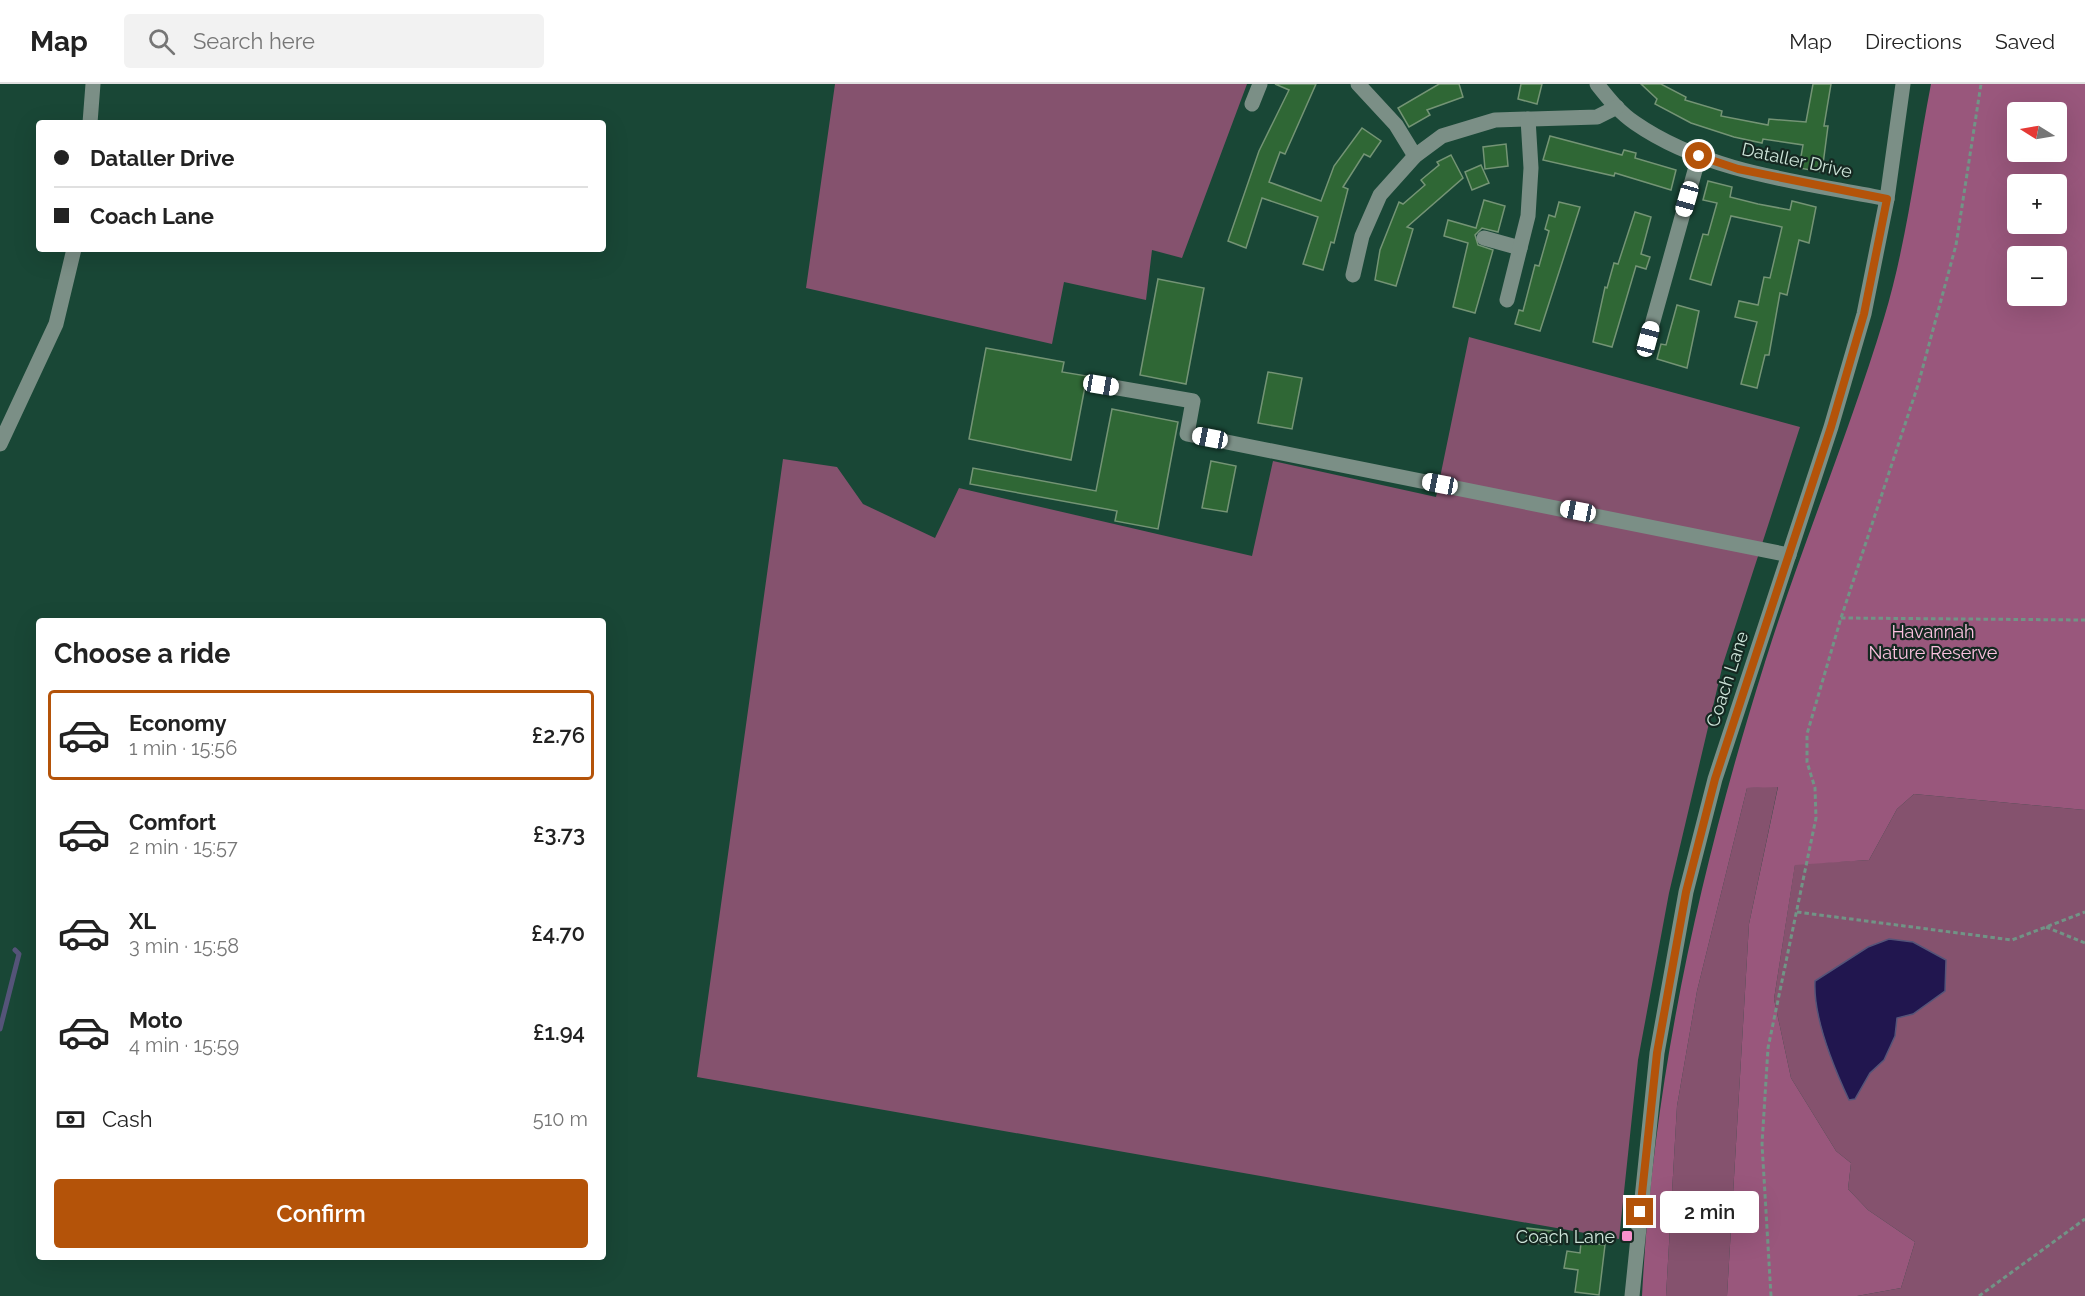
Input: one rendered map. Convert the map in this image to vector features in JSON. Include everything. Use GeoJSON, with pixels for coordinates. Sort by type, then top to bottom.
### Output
{"type":"FeatureCollection","features":[{"type":"Feature","properties":{"kind":"street"},"geometry":{"type":"LineString","coordinates":[[90,120],[93,84]]}},
{"type":"Feature","properties":{"kind":"street"},"geometry":{"type":"LineString","coordinates":[[1252,104],[1260,84]]}},
{"type":"Feature","properties":{"kind":"street"},"geometry":{"type":"LineString","coordinates":[[1358,84],[1396,125],[1415,156]]}},
{"type":"Feature","properties":{"kind":"street","name":"Dataller Drive"},"geometry":{"type":"LineString","coordinates":[[1597,84],[1634,123],[1699,156],[1738,169],[1887,199]]}},
{"type":"Feature","properties":{"kind":"street","name":"Coach Lane"},"geometry":{"type":"LineString","coordinates":[[1632,1296],[1657,1053],[1686,892],[1715,779],[1790,555],[1864,314],[1887,199],[1903,84]]}},
{"type":"Feature","properties":{"kind":"street"},"geometry":{"type":"LineString","coordinates":[[1353,274],[1362,236],[1380,195],[1415,156],[1442,136],[1495,120],[1597,117],[1617,107]]}},
{"type":"Feature","properties":{"kind":"street"},"geometry":{"type":"LineString","coordinates":[[1507,300],[1528,216],[1530,192],[1528,119]]}},
{"type":"Feature","properties":{"kind":"street"},"geometry":{"type":"LineString","coordinates":[[1648,339],[1699,156]]}},
{"type":"Feature","properties":{"kind":"street"},"geometry":{"type":"LineString","coordinates":[[1484,238],[1520,248]]}},
{"type":"Feature","properties":{"kind":"street"},"geometry":{"type":"LineString","coordinates":[[0,444],[56,324],[73,252]]}},
{"type":"Feature","properties":{"kind":"street"},"geometry":{"type":"LineString","coordinates":[[1101,385],[1193,400],[1187,434],[1790,555]]}},
{"type":"Feature","properties":{"kind":"path"},"geometry":{"type":"LineString","coordinates":[[1771,1296],[1762,1144],[1768,1048],[1816,818],[1815,788],[1807,762],[1807,734],[1841,618],[1918,385],[1956,245],[1981,84]]}},
{"type":"Feature","properties":{"kind":"path"},"geometry":{"type":"LineString","coordinates":[[1841,618],[2085,620]]}},
{"type":"Feature","properties":{"kind":"path"},"geometry":{"type":"LineString","coordinates":[[1796,912],[2012,940],[2085,912]]}},
{"type":"Feature","properties":{"kind":"path"},"geometry":{"type":"LineString","coordinates":[[2046,927],[2085,944]]}},
{"type":"Feature","properties":{"kind":"path"},"geometry":{"type":"LineString","coordinates":[[1979,1296],[2085,1219]]}},
{"type":"Feature","properties":{"kind":"shaded area"},"geometry":{"type":"Polygon","coordinates":[[[835,84],[1247,84],[1182,258],[1152,250],[1146,300],[1064,282],[1052,344],[806,288],[835,84]]]}},
{"type":"Feature","properties":{"kind":"shaded area"},"geometry":{"type":"Polygon","coordinates":[[[1469,337],[1800,427],[1723,664],[1669,893],[1638,1060],[1619,1239],[697,1077],[783,459],[837,467],[863,504],[935,538],[959,488],[1252,556],[1273,461],[1436,497],[1469,337]]]}},
{"type":"Feature","properties":{"kind":"shaded area"},"geometry":{"type":"Polygon","coordinates":[[[1778,786],[1749,924],[1727,1296],[1666,1296],[1677,1106],[1697,991],[1747,788],[1778,786]]]}},
{"type":"Feature","properties":{"kind":"shaded area"},"geometry":{"type":"Polygon","coordinates":[[[1914,794],[2085,810],[2085,1296],[1857,1296],[1901,1288],[1915,1242],[1868,1210],[1848,1189],[1851,1163],[1836,1151],[1791,1078],[1774,999],[1795,864],[1869,860],[1897,809],[1914,794]]]}},
{"type":"Feature","properties":{"kind":"shaded area"},"geometry":{"type":"Polygon","coordinates":[[[1889,939],[1913,942],[1946,960],[1945,991],[1913,1014],[1897,1018],[1895,1036],[1884,1060],[1870,1073],[1855,1099],[1849,1100],[1831,1058],[1821,1026],[1815,995],[1815,981],[1868,947],[1889,939]]]}},
{"type":"Feature","properties":{"kind":"green space","name":"Havannah Nature Reserve"},"geometry":{"type":"Polygon","coordinates":[[[1931,84],[2085,84],[2085,810],[1914,794],[1897,809],[1869,860],[1795,865],[1774,999],[1791,1078],[1836,1151],[1851,1163],[1848,1189],[1868,1210],[1915,1242],[1901,1288],[1857,1296],[1727,1296],[1749,924],[1778,787],[1747,788],[1697,991],[1677,1106],[1666,1296],[1642,1296],[1657,1135],[1683,975],[1700,896],[1765,662],[1856,405],[1884,318],[1905,231],[1931,84]]]}},
{"type":"Feature","properties":{"kind":"building"},"geometry":{"type":"Polygon","coordinates":[[[1275,84],[1316,84],[1285,154],[1280,152],[1269,182],[1321,201],[1334,166],[1362,128],[1381,141],[1370,157],[1364,154],[1343,187],[1348,189],[1334,243],[1331,242],[1323,270],[1303,264],[1318,217],[1262,198],[1246,248],[1228,241],[1259,151],[1289,90],[1275,84]]]}},
{"type":"Feature","properties":{"kind":"building"},"geometry":{"type":"Polygon","coordinates":[[[1439,84],[1459,84],[1463,97],[1427,110],[1430,115],[1409,127],[1398,108],[1439,84]]]}},
{"type":"Feature","properties":{"kind":"building"},"geometry":{"type":"Polygon","coordinates":[[[1521,84],[1542,84],[1537,104],[1518,99],[1521,84]]]}},
{"type":"Feature","properties":{"kind":"building"},"geometry":{"type":"Polygon","coordinates":[[[1641,84],[1661,84],[1686,97],[1685,100],[1722,111],[1721,116],[1768,125],[1769,119],[1806,122],[1813,84],[1831,84],[1824,126],[1828,126],[1822,172],[1799,168],[1803,145],[1763,139],[1762,143],[1734,137],[1691,123],[1655,104],[1657,99],[1641,84]]]}},
{"type":"Feature","properties":{"kind":"building"},"geometry":{"type":"Polygon","coordinates":[[[1550,136],[1622,155],[1624,150],[1636,153],[1635,158],[1676,170],[1671,190],[1615,173],[1614,176],[1543,160],[1550,136]]]}},
{"type":"Feature","properties":{"kind":"building"},"geometry":{"type":"Polygon","coordinates":[[[1506,144],[1508,166],[1485,169],[1483,147],[1506,144]]]}},
{"type":"Feature","properties":{"kind":"building"},"geometry":{"type":"Polygon","coordinates":[[[1451,155],[1463,178],[1407,227],[1413,229],[1396,286],[1375,280],[1380,250],[1399,202],[1403,204],[1425,185],[1421,180],[1439,165],[1437,162],[1451,155]]]}},
{"type":"Feature","properties":{"kind":"building"},"geometry":{"type":"Polygon","coordinates":[[[1481,165],[1489,183],[1472,190],[1465,172],[1481,165]]]}},
{"type":"Feature","properties":{"kind":"building"},"geometry":{"type":"Polygon","coordinates":[[[1708,181],[1732,187],[1730,197],[1758,204],[1790,210],[1792,201],[1816,207],[1809,243],[1799,240],[1787,295],[1780,293],[1769,355],[1765,355],[1757,388],[1741,384],[1757,322],[1735,317],[1739,301],[1758,305],[1764,277],[1770,278],[1782,227],[1731,216],[1711,285],[1690,279],[1703,234],[1708,235],[1717,203],[1703,200],[1708,181]]]}},
{"type":"Feature","properties":{"kind":"building"},"geometry":{"type":"Polygon","coordinates":[[[1484,200],[1505,206],[1498,232],[1482,228],[1475,235],[1478,245],[1493,250],[1475,313],[1453,307],[1468,243],[1444,236],[1448,220],[1476,228],[1484,200]]]}},
{"type":"Feature","properties":{"kind":"building"},"geometry":{"type":"Polygon","coordinates":[[[1559,202],[1580,207],[1540,331],[1515,324],[1519,310],[1523,311],[1535,265],[1539,266],[1549,231],[1545,229],[1549,215],[1555,217],[1559,202]]]}},
{"type":"Feature","properties":{"kind":"building"},"geometry":{"type":"Polygon","coordinates":[[[1635,212],[1651,217],[1641,254],[1650,257],[1646,269],[1636,266],[1612,347],[1593,342],[1605,287],[1607,288],[1614,263],[1618,264],[1635,212]]]}},
{"type":"Feature","properties":{"kind":"building"},"geometry":{"type":"Polygon","coordinates":[[[1158,279],[1204,288],[1186,384],[1140,375],[1158,279]]]}},
{"type":"Feature","properties":{"kind":"building"},"geometry":{"type":"Polygon","coordinates":[[[1677,305],[1699,311],[1687,368],[1657,359],[1661,344],[1666,345],[1677,305]]]}},
{"type":"Feature","properties":{"kind":"building"},"geometry":{"type":"Polygon","coordinates":[[[986,348],[1064,362],[1062,372],[1087,376],[1071,460],[969,439],[986,348]]]}},
{"type":"Feature","properties":{"kind":"building"},"geometry":{"type":"Polygon","coordinates":[[[1268,372],[1302,378],[1292,429],[1258,423],[1268,372]]]}},
{"type":"Feature","properties":{"kind":"building"},"geometry":{"type":"Polygon","coordinates":[[[1112,409],[1178,422],[1158,529],[1115,521],[1117,511],[970,484],[973,468],[1096,491],[1112,409]]]}},
{"type":"Feature","properties":{"kind":"building"},"geometry":{"type":"Polygon","coordinates":[[[1211,461],[1236,466],[1227,512],[1202,508],[1211,461]]]}},
{"type":"Feature","properties":{"kind":"building"},"geometry":{"type":"Polygon","coordinates":[[[1527,1228],[1552,1231],[1551,1245],[1526,1242],[1527,1228]]]}},
{"type":"Feature","properties":{"kind":"building"},"geometry":{"type":"Polygon","coordinates":[[[1581,1242],[1605,1245],[1599,1295],[1575,1292],[1578,1270],[1564,1268],[1567,1251],[1580,1253],[1581,1242]]]}},
{"type":"Feature","properties":{"kind":"waterway"},"geometry":{"type":"LineString","coordinates":[[0,1029],[19,954],[15,950]]}},
{"type":"Feature","properties":{"kind":"place","name":"Coach Lane"},"geometry":{"type":"Point","coordinates":[1627,1236]}},
{"type":"Feature","properties":{"kind":"route"},"geometry":{"type":"LineString","coordinates":[[1640,1212],[1657,1053],[1686,892],[1715,779],[1799,528],[1864,314],[1887,199],[1738,169],[1699,156]]}}]}
